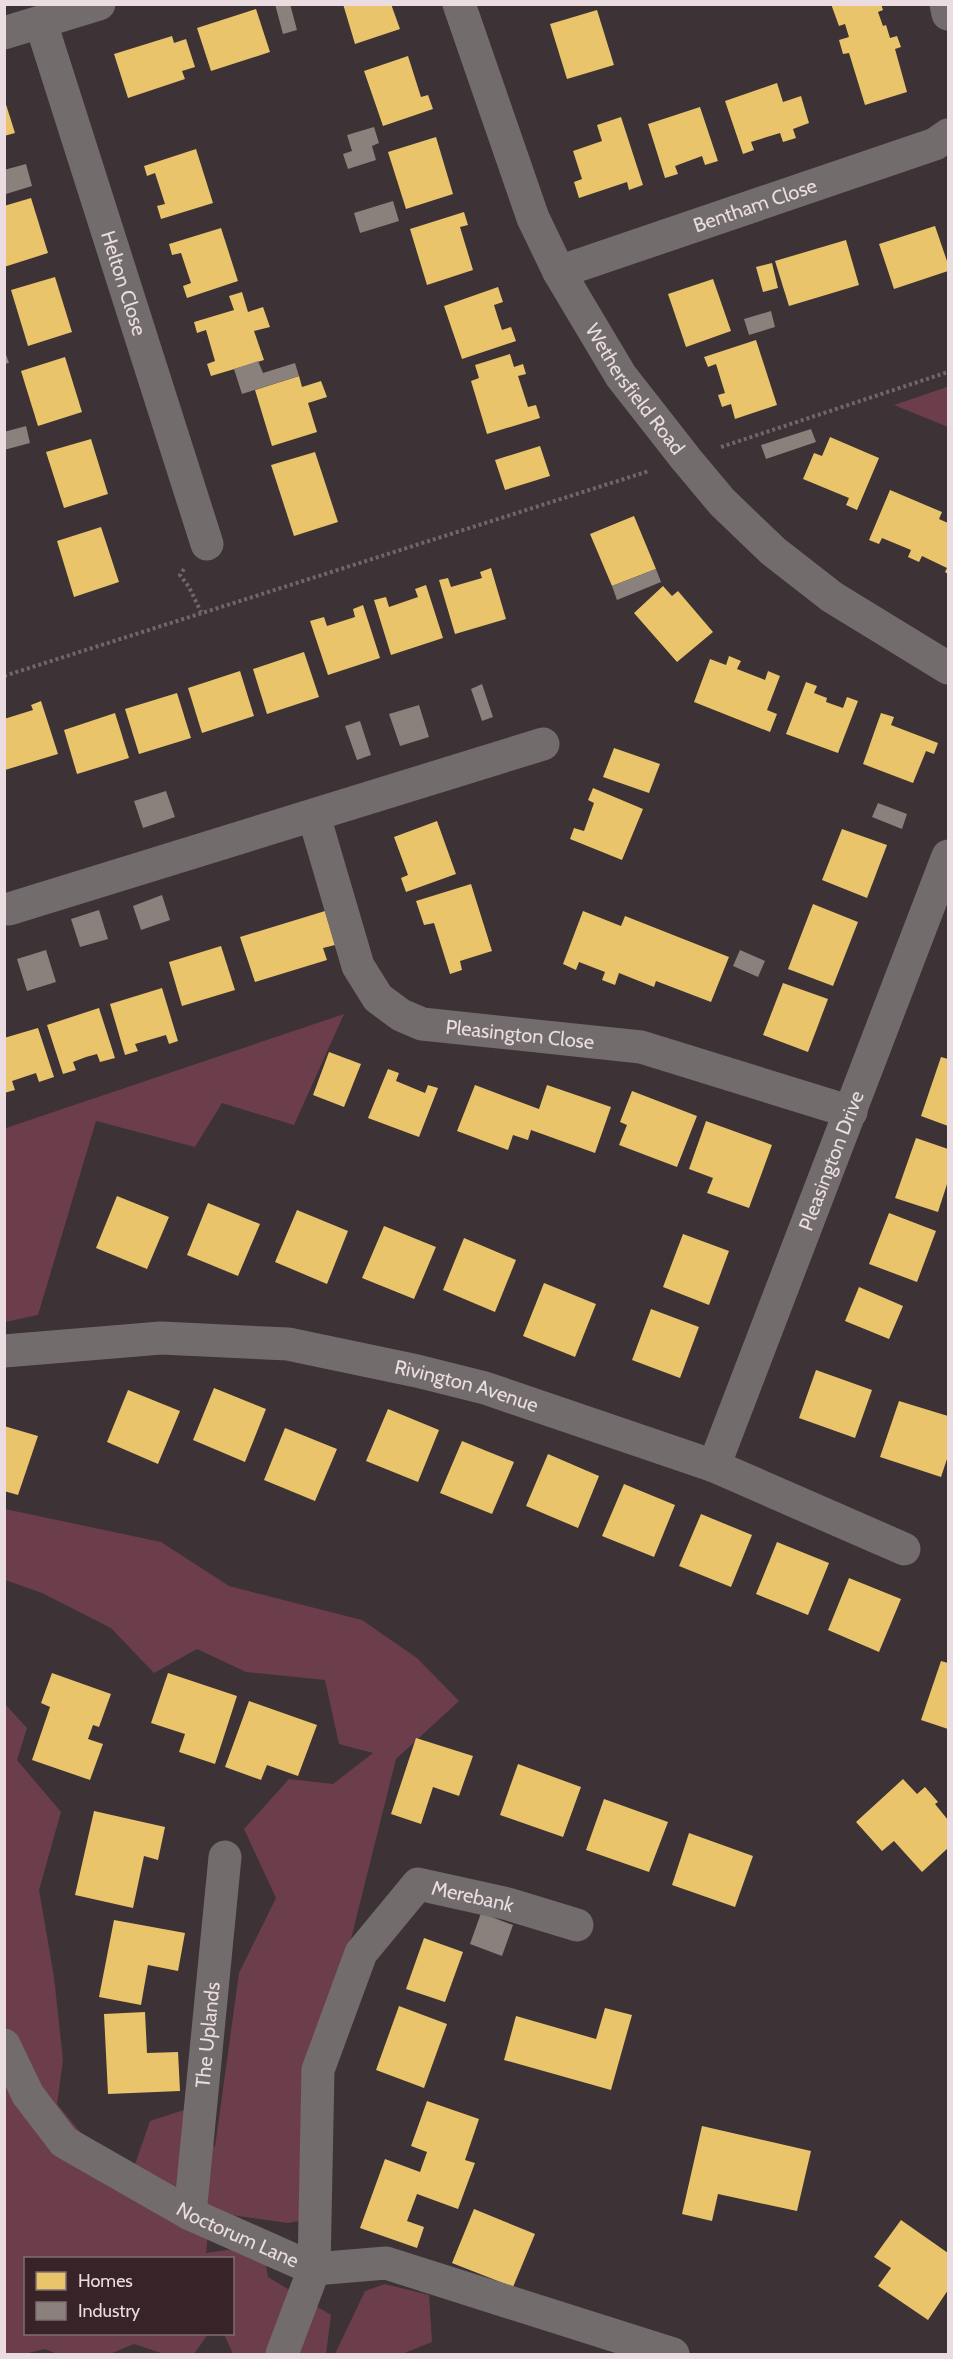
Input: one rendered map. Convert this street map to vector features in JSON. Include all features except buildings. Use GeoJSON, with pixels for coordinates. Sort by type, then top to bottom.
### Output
{"type":"FeatureCollection","features":[{"type":"Feature","properties":{"kind":"street"},"geometry":{"type":"LineString","coordinates":[[4,33],[99,4]]}},
{"type":"Feature","properties":{"kind":"street","name":"Wethersfield Road"},"geometry":{"type":"LineString","coordinates":[[459,4],[533,218],[559,272],[621,376],[722,502],[773,551],[832,597],[948,668]]}},
{"type":"Feature","properties":{"kind":"street"},"geometry":{"type":"LineString","coordinates":[[946,4],[948,14]]}},
{"type":"Feature","properties":{"kind":"street","name":"Helton Close"},"geometry":{"type":"LineString","coordinates":[[41,23],[207,544]]}},
{"type":"Feature","properties":{"kind":"street","name":"Bentham Close"},"geometry":{"type":"LineString","coordinates":[[559,272],[935,144],[948,135]]}},
{"type":"Feature","properties":{"kind":"street"},"geometry":{"type":"LineString","coordinates":[[9,909],[543,744]]}},
{"type":"Feature","properties":{"kind":"street","name":"Pleasington Close"},"geometry":{"type":"LineString","coordinates":[[314,816],[358,966],[378,998],[401,1015],[422,1024],[641,1047],[851,1112]]}},
{"type":"Feature","properties":{"kind":"street","name":"Pleasington Drive"},"geometry":{"type":"LineString","coordinates":[[714,1466],[948,856]]}},
{"type":"Feature","properties":{"kind":"street","name":"Rivington Avenue"},"geometry":{"type":"LineString","coordinates":[[4,1351],[161,1338],[288,1344],[417,1371],[485,1388],[714,1466],[904,1549]]}},
{"type":"Feature","properties":{"kind":"street","name":"The Uplands"},"geometry":{"type":"LineString","coordinates":[[190,2214],[225,1857]]}},
{"type":"Feature","properties":{"kind":"street","name":"Merebank"},"geometry":{"type":"LineString","coordinates":[[314,2269],[318,2070],[361,1953],[418,1884],[508,1904],[577,1925]]}},
{"type":"Feature","properties":{"kind":"street","name":"Noctorum Lane"},"geometry":{"type":"LineString","coordinates":[[4,2045],[28,2095],[64,2142],[190,2214],[314,2269],[386,2263],[673,2355]]}},
{"type":"Feature","properties":{"kind":"street"},"geometry":{"type":"LineString","coordinates":[[282,2355],[314,2269]]}},
{"type":"Feature","properties":{"kind":"path"},"geometry":{"type":"LineString","coordinates":[[4,676],[686,459],[948,372]]}},
{"type":"Feature","properties":{"kind":"shaded area"},"geometry":{"type":"Polygon","coordinates":[[[948,386],[948,427],[894,405],[944,388],[948,386]]]}},
{"type":"Feature","properties":{"kind":"shaded area"},"geometry":{"type":"Polygon","coordinates":[[[344,1014],[294,1125],[222,1103],[195,1147],[96,1121],[38,1315],[5,1322],[5,1125],[6,1128],[344,1014]]]}},
{"type":"Feature","properties":{"kind":"shaded area"},"geometry":{"type":"Polygon","coordinates":[[[5,1509],[161,1542],[229,1586],[362,1620],[417,1658],[459,1701],[396,1759],[334,2007],[328,2216],[288,2223],[210,2212],[206,2253],[262,2245],[268,2277],[331,2315],[326,2354],[233,2354],[224,2335],[234,2335],[234,2257],[24,2257],[24,2335],[207,2335],[194,2354],[164,2354],[134,2344],[110,2354],[57,2354],[45,2349],[24,2354],[5,2354],[4,1703],[27,1728],[17,1760],[61,1812],[39,1890],[54,1977],[63,2060],[57,2104],[110,2168],[131,2176],[150,2121],[184,2110],[215,2147],[239,1973],[276,1898],[244,1829],[289,1779],[333,1784],[373,1753],[339,1744],[325,1680],[246,1672],[197,1649],[154,1673],[111,1628],[42,1593],[5,1580],[5,1509]]]}},
{"type":"Feature","properties":{"kind":"shaded area"},"geometry":{"type":"Polygon","coordinates":[[[385,2284],[429,2295],[432,2342],[402,2354],[335,2354],[365,2291],[385,2284]]]}}]}
